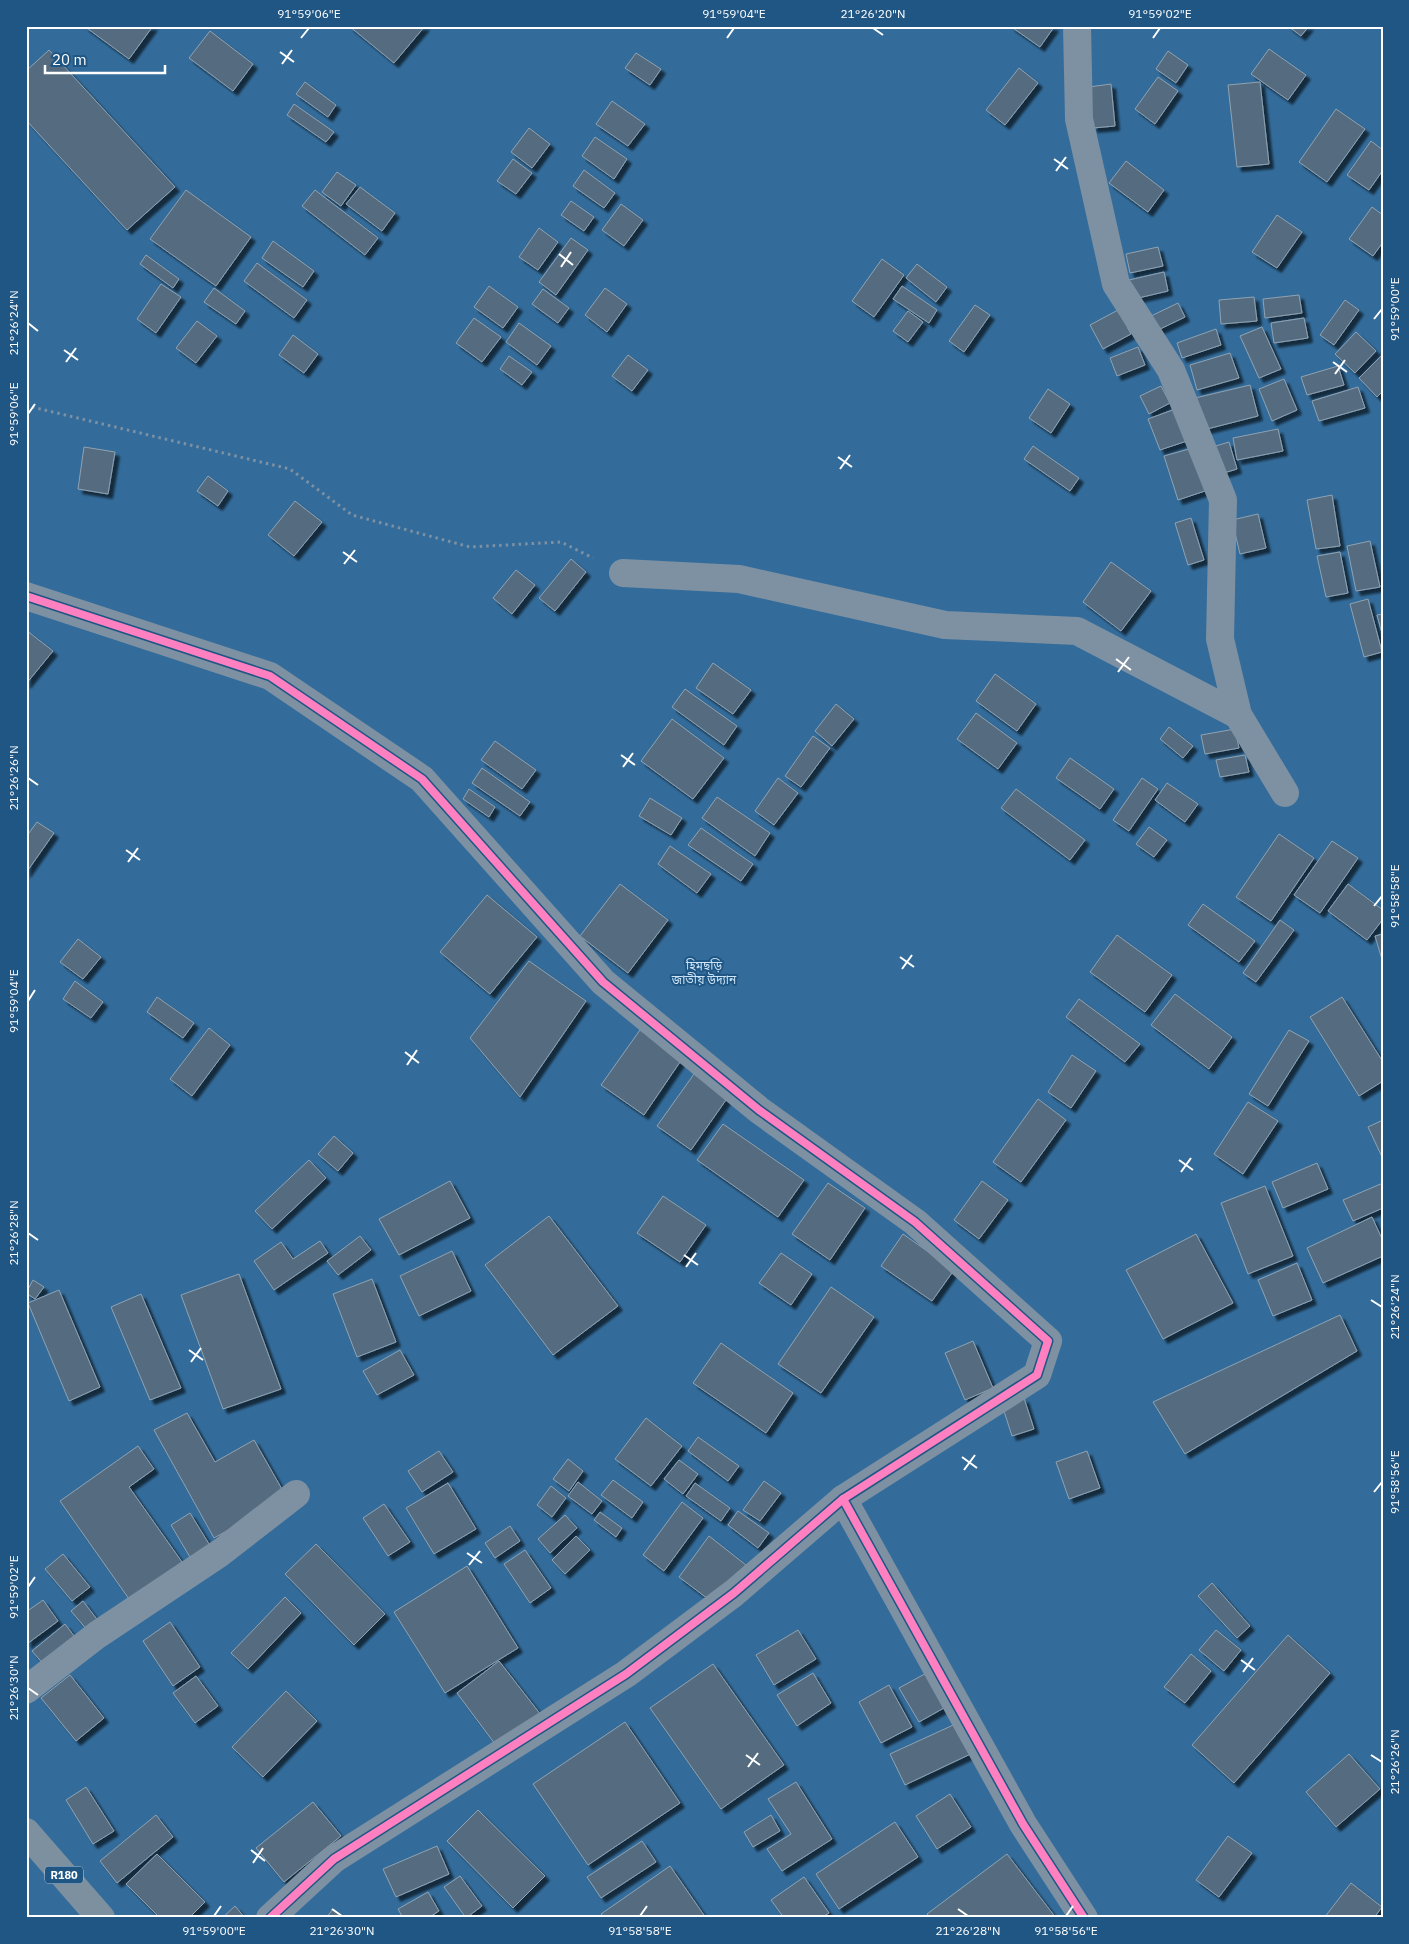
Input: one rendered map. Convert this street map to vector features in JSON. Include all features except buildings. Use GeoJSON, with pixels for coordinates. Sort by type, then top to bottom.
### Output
{"type":"FeatureCollection","features":[{"type":"Feature","properties":{"kind":"main road","name":"R180"},"geometry":{"type":"LineString","coordinates":[[26,1832],[101,1918]]}},
{"type":"Feature","properties":{"kind":"street"},"geometry":{"type":"LineString","coordinates":[[1077,26],[1079,119],[1116,284],[1172,370],[1223,500],[1220,639],[1238,715],[1285,793]]}},
{"type":"Feature","properties":{"kind":"street"},"geometry":{"type":"LineString","coordinates":[[623,572],[739,579],[945,624],[1077,631],[1238,715]]}},
{"type":"Feature","properties":{"kind":"street"},"geometry":{"type":"LineString","coordinates":[[26,596],[270,676],[422,780],[603,982],[759,1110],[914,1222],[1048,1341],[1037,1374],[843,1499],[734,1593],[626,1674],[334,1859],[270,1918]]}},
{"type":"Feature","properties":{"kind":"street"},"geometry":{"type":"LineString","coordinates":[[26,1690],[97,1635],[220,1553],[296,1494]]}},
{"type":"Feature","properties":{"kind":"street"},"geometry":{"type":"LineString","coordinates":[[843,1499],[1023,1824],[1084,1918]]}},
{"type":"Feature","properties":{"kind":"path"},"geometry":{"type":"LineString","coordinates":[[32,407],[290,469],[352,515],[470,547],[561,542],[623,572]]}},
{"type":"Feature","properties":{"kind":"green space","name":"হিমছড়ি জাতীয় উদ্যান"},"geometry":{"type":"Polygon","coordinates":[[[26,26],[1383,26],[1383,1918],[26,1918],[26,26]]]}},
{"type":"Feature","properties":{"kind":"cycle path"},"geometry":{"type":"LineString","coordinates":[[26,596],[270,676],[422,779],[603,982],[759,1110],[915,1222],[1048,1341],[1037,1375],[843,1499],[1023,1824],[1084,1918]]}},
{"type":"Feature","properties":{"kind":"cycle path"},"geometry":{"type":"LineString","coordinates":[[270,1918],[334,1859],[626,1674],[734,1593],[843,1499]]}}]}
